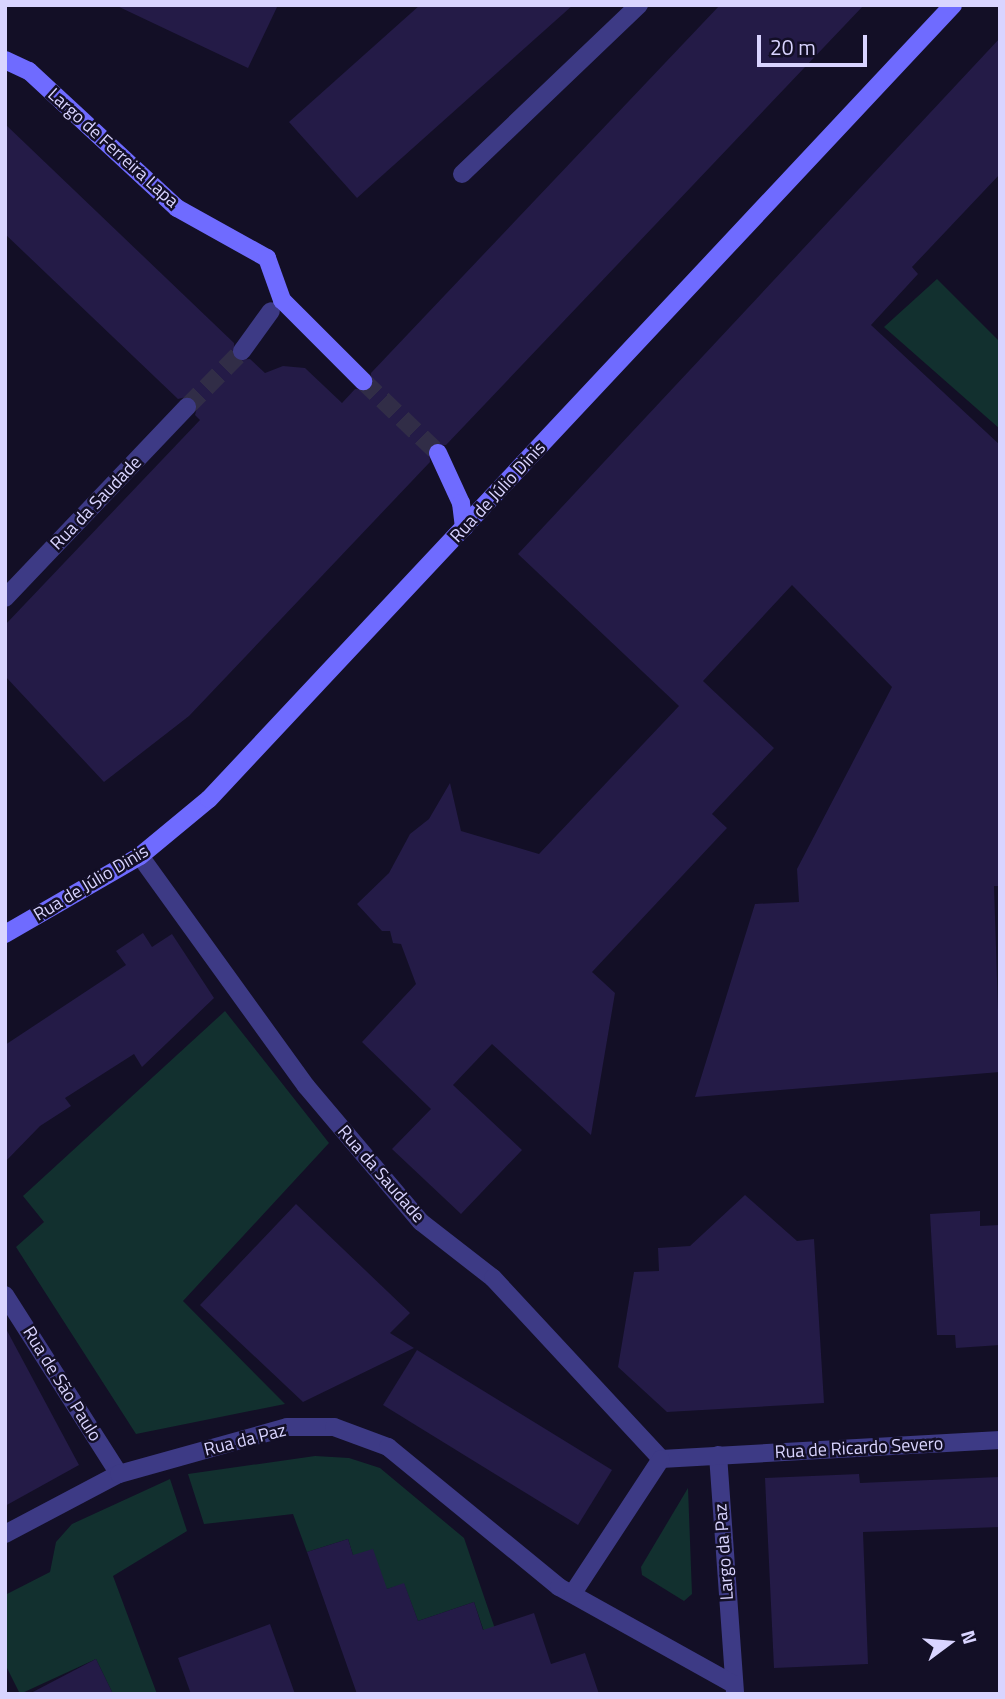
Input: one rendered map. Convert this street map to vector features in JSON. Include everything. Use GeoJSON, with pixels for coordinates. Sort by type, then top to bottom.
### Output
{"type":"FeatureCollection","features":[{"type":"Feature","properties":{"kind":"main road","name":"Rua de Júlio Dinis"},"geometry":{"type":"LineString","coordinates":[[5,934],[139,856],[209,799],[953,5]]}},
{"type":"Feature","properties":{"kind":"main road","name":"Largo de Ferreira Lapa"},"geometry":{"type":"LineString","coordinates":[[5,60],[29,71],[177,208],[267,258],[282,300],[363,382]]}},
{"type":"Feature","properties":{"kind":"main road"},"geometry":{"type":"LineString","coordinates":[[438,453],[461,503],[464,528]]}},
{"type":"Feature","properties":{"kind":"street"},"geometry":{"type":"LineString","coordinates":[[462,174],[639,5]]}},
{"type":"Feature","properties":{"kind":"street"},"geometry":{"type":"LineString","coordinates":[[242,351],[271,311]]}},
{"type":"Feature","properties":{"kind":"street","name":"Rua da Saudade"},"geometry":{"type":"LineString","coordinates":[[5,598],[187,407]]}},
{"type":"Feature","properties":{"kind":"street","name":"Rua da Saudade"},"geometry":{"type":"LineString","coordinates":[[139,856],[306,1086],[421,1222],[493,1278],[661,1459]]}},
{"type":"Feature","properties":{"kind":"street","name":"Rua de São Paulo"},"geometry":{"type":"LineString","coordinates":[[5,1295],[119,1474]]}},
{"type":"Feature","properties":{"kind":"street","name":"Rua da Paz"},"geometry":{"type":"LineString","coordinates":[[5,1534],[119,1474],[287,1427],[334,1427],[388,1447],[573,1593]]}},
{"type":"Feature","properties":{"kind":"street","name":"Rua de Ricardo Severo"},"geometry":{"type":"LineString","coordinates":[[718,1455],[1000,1440]]}},
{"type":"Feature","properties":{"kind":"street"},"geometry":{"type":"LineString","coordinates":[[573,1593],[661,1459],[718,1455]]}},
{"type":"Feature","properties":{"kind":"street","name":"Largo da Paz"},"geometry":{"type":"LineString","coordinates":[[718,1455],[734,1689]]}},
{"type":"Feature","properties":{"kind":"street","name":"Largo da Paz"},"geometry":{"type":"LineString","coordinates":[[573,1593],[734,1689]]}},
{"type":"Feature","properties":{"kind":"green space"},"geometry":{"type":"Polygon","coordinates":[[[937,279],[1000,342],[1000,429],[884,327],[937,279]]]}},
{"type":"Feature","properties":{"kind":"green space"},"geometry":{"type":"Polygon","coordinates":[[[225,1011],[329,1143],[183,1301],[285,1404],[136,1434],[16,1247],[44,1222],[23,1196],[225,1011]]]}},
{"type":"Feature","properties":{"kind":"green space"},"geometry":{"type":"Polygon","coordinates":[[[315,1456],[349,1458],[380,1468],[464,1538],[507,1664],[496,1667],[474,1602],[418,1621],[404,1584],[387,1589],[353,1555],[348,1539],[307,1552],[293,1514],[204,1524],[188,1474],[315,1456]]]}},
{"type":"Feature","properties":{"kind":"green space"},"geometry":{"type":"Polygon","coordinates":[[[170,1479],[187,1531],[113,1576],[157,1694],[113,1694],[96,1659],[20,1694],[5,1664],[5,1595],[50,1572],[56,1542],[72,1524],[170,1479]]]}},
{"type":"Feature","properties":{"kind":"green space"},"geometry":{"type":"Polygon","coordinates":[[[688,1488],[692,1594],[684,1601],[642,1575],[641,1567],[688,1488]]]}},
{"type":"Feature","properties":{"kind":"building"},"geometry":{"type":"Polygon","coordinates":[[[115,5],[278,5],[248,68],[115,5]]]}},
{"type":"Feature","properties":{"kind":"building"},"geometry":{"type":"Polygon","coordinates":[[[420,5],[573,5],[357,198],[289,122],[420,5]]]}},
{"type":"Feature","properties":{"kind":"building"},"geometry":{"type":"Polygon","coordinates":[[[720,5],[864,5],[446,445],[429,446],[430,462],[189,716],[104,782],[5,676],[5,625],[200,420],[195,415],[198,404],[190,396],[178,399],[5,234],[5,124],[234,343],[235,360],[250,359],[265,373],[283,366],[305,368],[342,403],[355,389],[371,388],[371,373],[720,5]]]}},
{"type":"Feature","properties":{"kind":"building"},"geometry":{"type":"Polygon","coordinates":[[[1000,38],[1000,174],[912,267],[918,274],[871,325],[1000,445],[1000,886],[994,886],[1000,1072],[695,1097],[755,904],[799,902],[797,869],[892,687],[792,585],[703,681],[774,748],[712,814],[727,828],[592,972],[615,993],[591,1135],[492,1044],[453,1085],[522,1150],[461,1214],[392,1149],[431,1109],[362,1042],[416,984],[401,944],[393,943],[390,931],[382,931],[357,904],[389,873],[410,834],[429,819],[450,783],[461,831],[539,854],[679,706],[518,554],[1000,38]]]}},
{"type":"Feature","properties":{"kind":"building"},"geometry":{"type":"Polygon","coordinates":[[[143,933],[152,947],[172,934],[214,998],[142,1067],[134,1054],[65,1098],[71,1106],[40,1126],[5,1162],[5,1045],[126,965],[116,951],[143,933]]]}},
{"type":"Feature","properties":{"kind":"building"},"geometry":{"type":"Polygon","coordinates":[[[745,1195],[797,1241],[814,1239],[824,1403],[667,1412],[618,1367],[634,1272],[659,1271],[658,1248],[690,1246],[745,1195]]]}},
{"type":"Feature","properties":{"kind":"building"},"geometry":{"type":"Polygon","coordinates":[[[296,1204],[410,1313],[390,1333],[414,1348],[303,1402],[200,1305],[296,1204]]]}},
{"type":"Feature","properties":{"kind":"building"},"geometry":{"type":"Polygon","coordinates":[[[980,1211],[980,1226],[1000,1225],[1000,1345],[956,1348],[955,1335],[937,1335],[930,1214],[980,1211]]]}},
{"type":"Feature","properties":{"kind":"building"},"geometry":{"type":"Polygon","coordinates":[[[5,1327],[79,1465],[5,1506],[5,1327]]]}},
{"type":"Feature","properties":{"kind":"building"},"geometry":{"type":"Polygon","coordinates":[[[417,1350],[612,1470],[578,1525],[383,1405],[417,1350]]]}},
{"type":"Feature","properties":{"kind":"building"},"geometry":{"type":"Polygon","coordinates":[[[859,1474],[860,1483],[1000,1477],[1000,1527],[863,1532],[868,1664],[774,1668],[765,1478],[859,1474]]]}},
{"type":"Feature","properties":{"kind":"building"},"geometry":{"type":"Polygon","coordinates":[[[348,1539],[353,1555],[373,1549],[387,1589],[404,1583],[418,1621],[474,1602],[483,1630],[534,1613],[551,1664],[585,1653],[599,1694],[357,1694],[307,1552],[348,1539]]]}},
{"type":"Feature","properties":{"kind":"building"},"geometry":{"type":"Polygon","coordinates":[[[270,1624],[295,1694],[191,1694],[178,1658],[270,1624]]]}},
{"type":"Feature","properties":{"kind":"building"},"geometry":{"type":"Polygon","coordinates":[[[96,1659],[113,1694],[29,1694],[96,1659]]]}},
{"type":"Feature","properties":{"kind":"tunnel"},"geometry":{"type":"LineString","coordinates":[[187,407],[242,351]]}},
{"type":"Feature","properties":{"kind":"tunnel"},"geometry":{"type":"LineString","coordinates":[[363,381],[438,453]]}}]}
